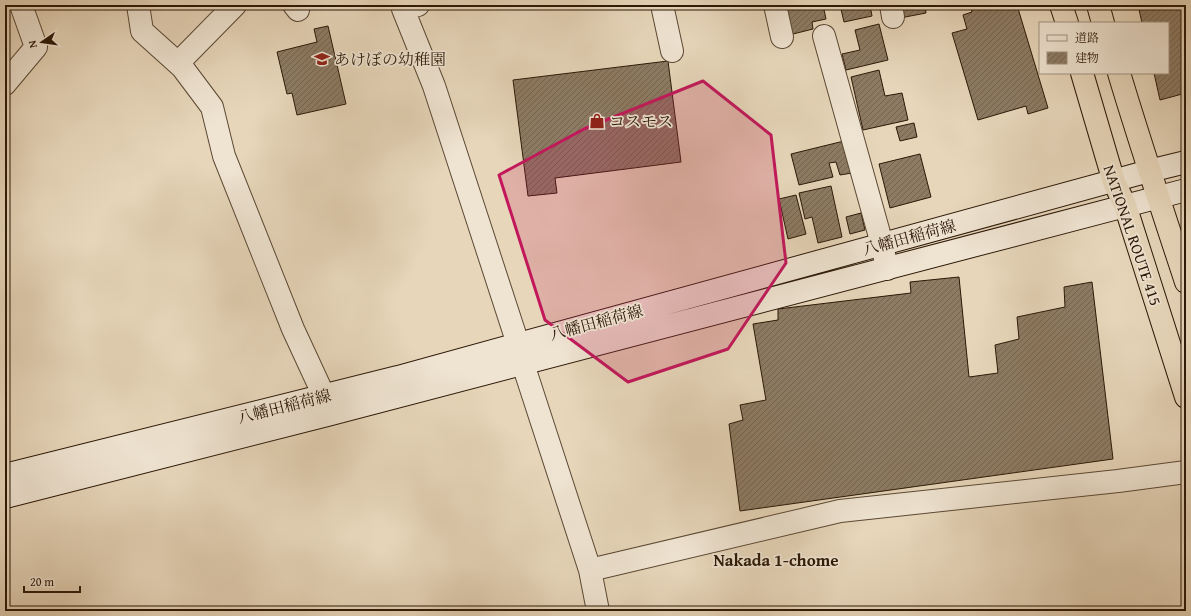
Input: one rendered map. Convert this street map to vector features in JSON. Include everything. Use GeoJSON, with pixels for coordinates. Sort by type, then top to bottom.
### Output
{"type":"FeatureCollection","features":[{"type":"Feature","properties":{"kind":"highway"},"geometry":{"type":"LineString","coordinates":[[1061,5],[1066,22]]}},
{"type":"Feature","properties":{"kind":"highway"},"geometry":{"type":"LineString","coordinates":[[1098,5],[1103,22]]}},
{"type":"Feature","properties":{"kind":"highway","name":"NATIONAL ROUTE 415"},"geometry":{"type":"LineString","coordinates":[[1082,74],[1114,182],[1125,206],[1186,398]]}},
{"type":"Feature","properties":{"kind":"highway"},"geometry":{"type":"LineString","coordinates":[[1119,74],[1149,171],[1159,197],[1186,282]]}},
{"type":"Feature","properties":{"kind":"main road"},"geometry":{"type":"LineString","coordinates":[[5,84],[36,47],[21,5]]}},
{"type":"Feature","properties":{"kind":"main road"},"geometry":{"type":"LineString","coordinates":[[138,5],[142,31],[178,64],[212,107],[224,156],[293,329],[324,396]]}},
{"type":"Feature","properties":{"kind":"main road"},"geometry":{"type":"LineString","coordinates":[[178,64],[235,5]]}},
{"type":"Feature","properties":{"kind":"main road"},"geometry":{"type":"LineString","coordinates":[[662,5],[672,51]]}},
{"type":"Feature","properties":{"kind":"main road"},"geometry":{"type":"LineString","coordinates":[[775,5],[782,36]]}},
{"type":"Feature","properties":{"kind":"main road"},"geometry":{"type":"LineString","coordinates":[[407,6],[590,570],[598,611]]}},
{"type":"Feature","properties":{"kind":"main road"},"geometry":{"type":"LineString","coordinates":[[824,36],[882,244],[887,269]]}},
{"type":"Feature","properties":{"kind":"main road","name":"八幡田稲荷線"},"geometry":{"type":"LineString","coordinates":[[5,497],[521,354],[882,244],[1186,162]]}},
{"type":"Feature","properties":{"kind":"main road","name":"八幡田稲荷線"},"geometry":{"type":"LineString","coordinates":[[5,475],[398,377],[521,354],[887,269],[1186,190]]}},
{"type":"Feature","properties":{"kind":"main road"},"geometry":{"type":"LineString","coordinates":[[590,570],[840,512],[1186,472]]}},
{"type":"Feature","properties":{"kind":"highlighted area"},"geometry":{"type":"Polygon","coordinates":[[[703,81],[771,135],[786,263],[728,349],[628,382],[545,320],[499,175],[584,129],[703,81]]]}},
{"type":"Feature","properties":{"kind":"building"},"geometry":{"type":"Polygon","coordinates":[[[782,5],[823,5],[826,19],[812,22],[813,29],[789,35],[782,5]]]}},
{"type":"Feature","properties":{"kind":"building"},"geometry":{"type":"Polygon","coordinates":[[[840,5],[870,5],[872,16],[844,22],[840,5]]]}},
{"type":"Feature","properties":{"kind":"building"},"geometry":{"type":"Polygon","coordinates":[[[897,5],[925,5],[926,13],[900,18],[897,5]]]}},
{"type":"Feature","properties":{"kind":"building"},"geometry":{"type":"Polygon","coordinates":[[[970,5],[1017,5],[1048,108],[1028,114],[1026,106],[978,120],[952,33],[967,29],[963,15],[972,12],[970,5]]]}},
{"type":"Feature","properties":{"kind":"building"},"geometry":{"type":"Polygon","coordinates":[[[1138,5],[1186,5],[1186,93],[1160,100],[1154,74],[1169,74],[1169,22],[1142,22],[1138,5]]]}},
{"type":"Feature","properties":{"kind":"building"},"geometry":{"type":"Polygon","coordinates":[[[879,24],[888,60],[846,70],[842,54],[860,50],[855,30],[879,24]]]}},
{"type":"Feature","properties":{"kind":"building"},"geometry":{"type":"Polygon","coordinates":[[[328,26],[346,104],[297,115],[292,93],[287,94],[277,52],[317,42],[314,29],[328,26]]]}},
{"type":"Feature","properties":{"kind":"building","name":"コスモス"},"geometry":{"type":"Polygon","coordinates":[[[668,61],[681,162],[555,178],[557,193],[528,196],[513,80],[668,61]]]}},
{"type":"Feature","properties":{"kind":"building"},"geometry":{"type":"Polygon","coordinates":[[[879,70],[885,96],[902,93],[908,120],[863,130],[851,77],[879,70]]]}},
{"type":"Feature","properties":{"kind":"building"},"geometry":{"type":"Polygon","coordinates":[[[914,123],[917,137],[900,141],[896,127],[914,123]]]}},
{"type":"Feature","properties":{"kind":"building"},"geometry":{"type":"Polygon","coordinates":[[[844,141],[852,173],[840,175],[836,162],[829,163],[833,177],[799,185],[791,154],[844,141]]]}},
{"type":"Feature","properties":{"kind":"building"},"geometry":{"type":"Polygon","coordinates":[[[920,154],[931,197],[890,208],[879,164],[920,154]]]}},
{"type":"Feature","properties":{"kind":"building"},"geometry":{"type":"Polygon","coordinates":[[[831,186],[842,237],[818,243],[812,217],[805,219],[799,193],[831,186]]]}},
{"type":"Feature","properties":{"kind":"building"},"geometry":{"type":"Polygon","coordinates":[[[796,195],[806,234],[788,239],[779,199],[796,195]]]}},
{"type":"Feature","properties":{"kind":"building"},"geometry":{"type":"Polygon","coordinates":[[[861,213],[865,230],[850,234],[846,217],[861,213]]]}},
{"type":"Feature","properties":{"kind":"building"},"geometry":{"type":"Polygon","coordinates":[[[959,277],[969,377],[998,373],[995,345],[1019,339],[1017,317],[1065,307],[1064,287],[1092,282],[1113,459],[740,511],[729,424],[743,420],[740,405],[766,400],[753,324],[778,320],[778,309],[911,293],[910,282],[959,277]]]}},
{"type":"Feature","properties":{"kind":"place","name":"あけぼの幼稚園"},"geometry":{"type":"Point","coordinates":[322,59]}},
{"type":"Feature","properties":{"kind":"place","name":"コスモス"},"geometry":{"type":"Point","coordinates":[597,121]}},
{"type":"Feature","properties":{"kind":"district","name":"Nakada 1-chome"},"geometry":{"type":"Point","coordinates":[776,560]}}]}
